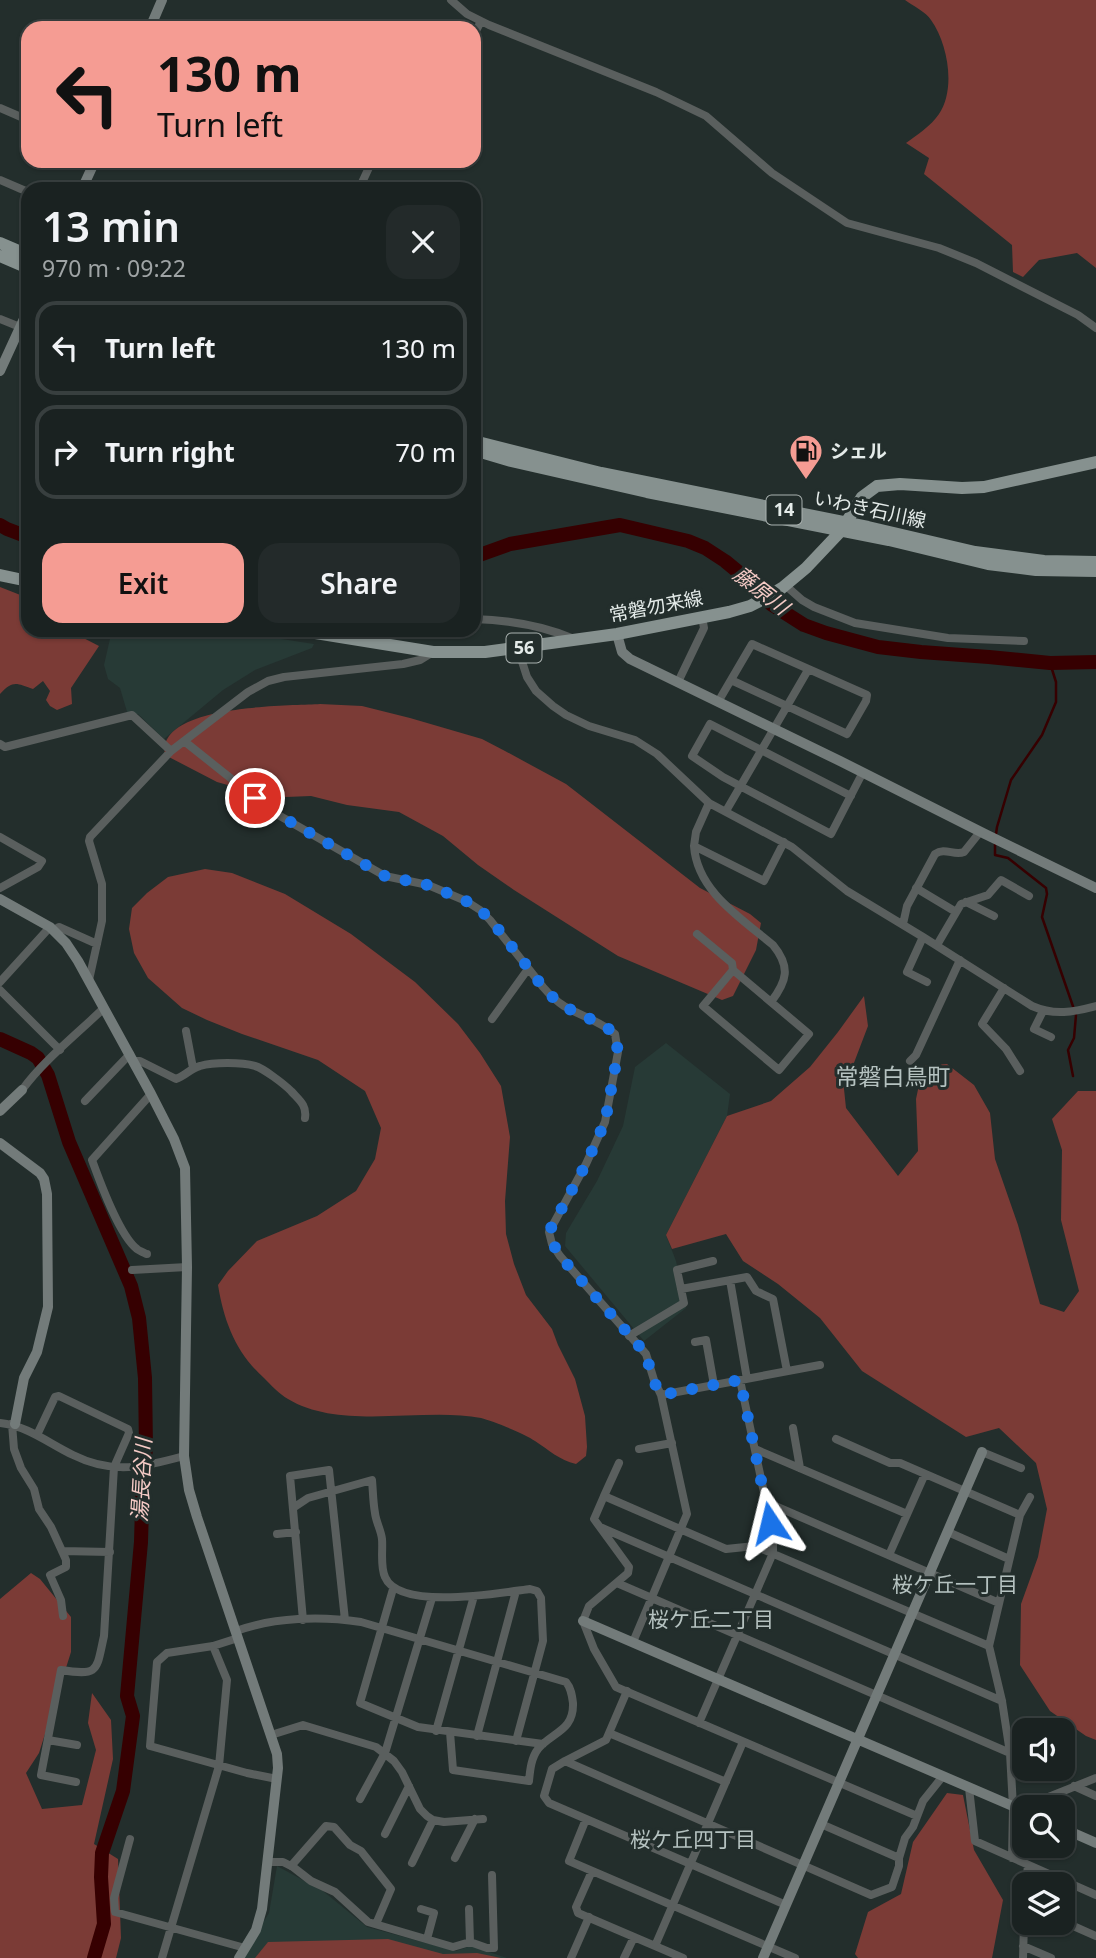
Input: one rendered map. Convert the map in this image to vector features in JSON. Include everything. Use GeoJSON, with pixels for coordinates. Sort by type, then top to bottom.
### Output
{"type":"FeatureCollection","features":[{"type":"Feature","properties":{"kind":"main road"},"geometry":{"type":"LineString","coordinates":[[0,243],[21,252]]}},
{"type":"Feature","properties":{"kind":"main road"},"geometry":{"type":"LineString","coordinates":[[0,256],[21,265]]}},
{"type":"Feature","properties":{"kind":"main road","name":"いわき石川線"},"geometry":{"type":"LineString","coordinates":[[481,443],[989,564],[1036,570],[1096,571]]}},
{"type":"Feature","properties":{"kind":"main road","name":"いわき石川線"},"geometry":{"type":"LineString","coordinates":[[481,452],[647,492],[994,555],[1044,561],[1096,562]]}},
{"type":"Feature","properties":{"kind":"main road","name":"常磐勿来線"},"geometry":{"type":"LineString","coordinates":[[336,637],[433,652],[485,652],[617,634],[750,606],[784,586],[806,568],[843,527],[862,497],[877,486],[900,484],[984,487],[1096,462]]}},
{"type":"Feature","properties":{"kind":"main road"},"geometry":{"type":"LineString","coordinates":[[0,575],[21,580]]}},
{"type":"Feature","properties":{"kind":"street"},"geometry":{"type":"LineString","coordinates":[[451,0],[467,14],[481,21],[656,92],[706,116],[772,173],[847,223],[939,248],[976,263],[1078,315],[1096,328]]}},
{"type":"Feature","properties":{"kind":"street"},"geometry":{"type":"LineString","coordinates":[[152,21],[157,2]]}},
{"type":"Feature","properties":{"kind":"street"},"geometry":{"type":"LineString","coordinates":[[0,108],[21,117]]}},
{"type":"Feature","properties":{"kind":"street"},"geometry":{"type":"LineString","coordinates":[[0,180],[21,189]]}},
{"type":"Feature","properties":{"kind":"street"},"geometry":{"type":"LineString","coordinates":[[0,319],[20,327],[0,371]]}},
{"type":"Feature","properties":{"kind":"street"},"geometry":{"type":"LineString","coordinates":[[784,586],[814,607],[855,622],[948,638],[1024,641]]}},
{"type":"Feature","properties":{"kind":"street"},"geometry":{"type":"LineString","coordinates":[[678,682],[704,628],[702,617]]}},
{"type":"Feature","properties":{"kind":"street"},"geometry":{"type":"LineString","coordinates":[[481,619],[557,631],[577,640]]}},
{"type":"Feature","properties":{"kind":"street"},"geometry":{"type":"LineString","coordinates":[[617,634],[622,652],[626,656],[1096,888]]}},
{"type":"Feature","properties":{"kind":"street"},"geometry":{"type":"LineString","coordinates":[[718,702],[752,644],[867,695],[847,734],[731,680]]}},
{"type":"Feature","properties":{"kind":"street"},"geometry":{"type":"LineString","coordinates":[[517,649],[527,677],[536,691],[553,706],[589,726],[635,740],[657,754],[709,803],[797,850],[839,886],[1032,1006],[1043,1011],[1060,1013],[1096,1006]]}},
{"type":"Feature","properties":{"kind":"street"},"geometry":{"type":"LineString","coordinates":[[88,980],[102,920],[102,884],[90,837],[171,751],[248,692],[268,681],[403,664],[419,660],[433,652]]}},
{"type":"Feature","properties":{"kind":"street"},"geometry":{"type":"LineString","coordinates":[[726,811],[808,670]]}},
{"type":"Feature","properties":{"kind":"street"},"geometry":{"type":"LineString","coordinates":[[0,744],[5,747],[132,715],[171,751]]}},
{"type":"Feature","properties":{"kind":"street"},"geometry":{"type":"LineString","coordinates":[[851,796],[710,724],[692,756],[723,777],[831,834],[851,796],[863,772]]}},
{"type":"Feature","properties":{"kind":"street"},"geometry":{"type":"LineString","coordinates":[[184,741],[273,812],[295,825],[385,876],[428,885],[480,910],[553,997],[615,1034],[618,1052],[605,1122],[586,1164],[551,1228],[549,1237],[560,1256],[646,1354],[653,1380],[661,1395],[687,1514],[633,1642]]}},
{"type":"Feature","properties":{"kind":"street"},"geometry":{"type":"LineString","coordinates":[[709,803],[696,832],[695,859],[708,887],[780,953],[785,973],[779,991],[771,1002]]}},
{"type":"Feature","properties":{"kind":"street"},"geometry":{"type":"LineString","coordinates":[[903,924],[907,906],[935,854],[943,850],[957,854],[964,852],[979,832]]}},
{"type":"Feature","properties":{"kind":"street"},"geometry":{"type":"LineString","coordinates":[[0,837],[41,861],[38,867],[0,888]]}},
{"type":"Feature","properties":{"kind":"street"},"geometry":{"type":"LineString","coordinates":[[694,846],[764,881],[784,842]]}},
{"type":"Feature","properties":{"kind":"street"},"geometry":{"type":"LineString","coordinates":[[937,946],[961,904],[988,895],[1001,880],[1028,896]]}},
{"type":"Feature","properties":{"kind":"street"},"geometry":{"type":"LineString","coordinates":[[916,888],[956,912]]}},
{"type":"Feature","properties":{"kind":"street"},"geometry":{"type":"LineString","coordinates":[[0,899],[52,928],[66,943],[151,1094],[174,1139],[185,1168],[187,1266],[184,1456],[189,1490],[277,1754],[277,1779],[262,1909],[256,1930],[242,1953],[172,1928],[115,1912],[114,1898],[130,1839]]}},
{"type":"Feature","properties":{"kind":"street"},"geometry":{"type":"LineString","coordinates":[[965,902],[994,916]]}},
{"type":"Feature","properties":{"kind":"street"},"geometry":{"type":"LineString","coordinates":[[0,982],[52,928],[60,927],[97,944]]}},
{"type":"Feature","properties":{"kind":"street"},"geometry":{"type":"LineString","coordinates":[[697,934],[732,963],[733,970],[809,1034],[779,1070],[703,1006],[733,970]]}},
{"type":"Feature","properties":{"kind":"street"},"geometry":{"type":"LineString","coordinates":[[923,937],[907,972],[927,982]]}},
{"type":"Feature","properties":{"kind":"street"},"geometry":{"type":"LineString","coordinates":[[910,1061],[916,1055],[960,960]]}},
{"type":"Feature","properties":{"kind":"street"},"geometry":{"type":"LineString","coordinates":[[492,1019],[528,969]]}},
{"type":"Feature","properties":{"kind":"street"},"geometry":{"type":"LineString","coordinates":[[1004,988],[982,1024],[1006,1049],[1020,1071]]}},
{"type":"Feature","properties":{"kind":"street"},"geometry":{"type":"LineString","coordinates":[[0,990],[60,1050]]}},
{"type":"Feature","properties":{"kind":"street"},"geometry":{"type":"LineString","coordinates":[[0,1111],[22,1090],[37,1069],[49,1061],[104,1008]]}},
{"type":"Feature","properties":{"kind":"street"},"geometry":{"type":"LineString","coordinates":[[1043,1011],[1034,1029],[1051,1037]]}},
{"type":"Feature","properties":{"kind":"street"},"geometry":{"type":"LineString","coordinates":[[186,1031],[193,1068]]}},
{"type":"Feature","properties":{"kind":"street"},"geometry":{"type":"LineString","coordinates":[[131,1057],[176,1079],[193,1068],[214,1064],[258,1066],[304,1105],[307,1110],[305,1118]]}},
{"type":"Feature","properties":{"kind":"street"},"geometry":{"type":"LineString","coordinates":[[85,1101],[131,1057]]}},
{"type":"Feature","properties":{"kind":"street"},"geometry":{"type":"LineString","coordinates":[[147,1254],[137,1250],[127,1238],[103,1192],[92,1160],[151,1094]]}},
{"type":"Feature","properties":{"kind":"street"},"geometry":{"type":"LineString","coordinates":[[0,1143],[40,1173],[47,1194],[48,1307],[37,1352],[24,1378],[14,1424],[14,1450],[21,1468],[31,1482],[39,1509],[51,1527],[66,1560],[66,1567],[50,1575],[61,1600],[63,1616]]}},
{"type":"Feature","properties":{"kind":"street"},"geometry":{"type":"LineString","coordinates":[[629,1336],[684,1303],[677,1270],[713,1261]]}},
{"type":"Feature","properties":{"kind":"street"},"geometry":{"type":"LineString","coordinates":[[132,1270],[187,1266]]}},
{"type":"Feature","properties":{"kind":"street"},"geometry":{"type":"LineString","coordinates":[[681,1289],[747,1278],[756,1291],[773,1299],[787,1371]]}},
{"type":"Feature","properties":{"kind":"street"},"geometry":{"type":"LineString","coordinates":[[699,1723],[773,1553],[730,1280]]}},
{"type":"Feature","properties":{"kind":"street"},"geometry":{"type":"LineString","coordinates":[[695,1342],[706,1340],[714,1385]]}},
{"type":"Feature","properties":{"kind":"street"},"geometry":{"type":"LineString","coordinates":[[661,1395],[820,1365]]}},
{"type":"Feature","properties":{"kind":"street"},"geometry":{"type":"LineString","coordinates":[[37,1435],[55,1397],[63,1397],[128,1429],[129,1436],[114,1467],[104,1636],[98,1662],[95,1669],[89,1672],[61,1670],[41,1775],[76,1782]]}},
{"type":"Feature","properties":{"kind":"street"},"geometry":{"type":"LineString","coordinates":[[0,1423],[14,1424],[75,1456],[114,1467],[151,1465],[184,1456]]}},
{"type":"Feature","properties":{"kind":"street"},"geometry":{"type":"LineString","coordinates":[[793,1427],[800,1468]]}},
{"type":"Feature","properties":{"kind":"street"},"geometry":{"type":"LineString","coordinates":[[836,1439],[891,1464],[900,1463],[1020,1515]]}},
{"type":"Feature","properties":{"kind":"street"},"geometry":{"type":"LineString","coordinates":[[639,1449],[672,1443]]}},
{"type":"Feature","properties":{"kind":"street"},"geometry":{"type":"LineString","coordinates":[[755,1449],[907,1514]]}},
{"type":"Feature","properties":{"kind":"street"},"geometry":{"type":"LineString","coordinates":[[763,1958],[982,1452],[1021,1468]]}},
{"type":"Feature","properties":{"kind":"street"},"geometry":{"type":"LineString","coordinates":[[619,1463],[594,1519],[629,1567],[628,1573],[589,1606],[583,1621],[594,1649],[616,1687],[917,1816]]}},
{"type":"Feature","properties":{"kind":"street"},"geometry":{"type":"LineString","coordinates":[[303,1620],[290,1476],[329,1470],[345,1620]]}},
{"type":"Feature","properties":{"kind":"street"},"geometry":{"type":"LineString","coordinates":[[889,1555],[925,1474]]}},
{"type":"Feature","properties":{"kind":"street"},"geometry":{"type":"LineString","coordinates":[[293,1508],[308,1498],[372,1480],[375,1515],[382,1536],[385,1578],[393,1589],[432,1598],[534,1590],[539,1594],[543,1635],[516,1741]]}},
{"type":"Feature","properties":{"kind":"street"},"geometry":{"type":"LineString","coordinates":[[604,1496],[726,1549],[755,1546],[773,1553],[989,1646]]}},
{"type":"Feature","properties":{"kind":"street"},"geometry":{"type":"LineString","coordinates":[[1016,1795],[1002,1701],[989,1646],[1020,1515],[1030,1497]]}},
{"type":"Feature","properties":{"kind":"street"},"geometry":{"type":"LineString","coordinates":[[766,1502],[999,1602]]}},
{"type":"Feature","properties":{"kind":"street"},"geometry":{"type":"LineString","coordinates":[[600,1527],[1002,1701]]}},
{"type":"Feature","properties":{"kind":"street"},"geometry":{"type":"LineString","coordinates":[[277,1534],[296,1532]]}},
{"type":"Feature","properties":{"kind":"street"},"geometry":{"type":"LineString","coordinates":[[947,1532],[1009,1559]]}},
{"type":"Feature","properties":{"kind":"street"},"geometry":{"type":"LineString","coordinates":[[62,1551],[110,1552]]}},
{"type":"Feature","properties":{"kind":"street"},"geometry":{"type":"LineString","coordinates":[[617,1583],[1010,1753]]}},
{"type":"Feature","properties":{"kind":"street"},"geometry":{"type":"LineString","coordinates":[[393,1589],[359,1703],[418,1727],[543,1744]]}},
{"type":"Feature","properties":{"kind":"street"},"geometry":{"type":"LineString","coordinates":[[477,1736],[516,1591]]}},
{"type":"Feature","properties":{"kind":"street"},"geometry":{"type":"LineString","coordinates":[[436,1731],[474,1596]]}},
{"type":"Feature","properties":{"kind":"street"},"geometry":{"type":"LineString","coordinates":[[360,1798],[385,1753],[432,1598]]}},
{"type":"Feature","properties":{"kind":"street"},"geometry":{"type":"LineString","coordinates":[[277,1779],[150,1746],[157,1662],[167,1653],[213,1646],[264,1622],[345,1620],[419,1639],[569,1685],[572,1715],[567,1724],[537,1750],[529,1781],[453,1770],[450,1732]]}},
{"type":"Feature","properties":{"kind":"street"},"geometry":{"type":"LineString","coordinates":[[583,1621],[1012,1806]]}},
{"type":"Feature","properties":{"kind":"street"},"geometry":{"type":"LineString","coordinates":[[162,1958],[219,1766],[227,1680],[213,1646]]}},
{"type":"Feature","properties":{"kind":"street"},"geometry":{"type":"LineString","coordinates":[[627,1691],[606,1740],[552,1769],[544,1796],[549,1803],[786,1905]]}},
{"type":"Feature","properties":{"kind":"street"},"geometry":{"type":"LineString","coordinates":[[271,1735],[303,1725],[376,1747],[385,1753],[402,1772],[420,1809],[433,1820],[444,1822],[479,1819],[455,1858]]}},
{"type":"Feature","properties":{"kind":"street"},"geometry":{"type":"LineString","coordinates":[[609,1733],[726,1782]]}},
{"type":"Feature","properties":{"kind":"street"},"geometry":{"type":"LineString","coordinates":[[48,1740],[76,1745]]}},
{"type":"Feature","properties":{"kind":"street"},"geometry":{"type":"LineString","coordinates":[[655,1946],[743,1742]]}},
{"type":"Feature","properties":{"kind":"street"},"geometry":{"type":"LineString","coordinates":[[565,1761],[871,1895],[892,1887],[905,1838],[913,1827],[923,1801],[943,1776]]}},
{"type":"Feature","properties":{"kind":"street"},"geometry":{"type":"LineString","coordinates":[[1053,1795],[1096,1777]]}},
{"type":"Feature","properties":{"kind":"street"},"geometry":{"type":"LineString","coordinates":[[385,1834],[409,1786]]}},
{"type":"Feature","properties":{"kind":"street"},"geometry":{"type":"LineString","coordinates":[[1074,1786],[1096,1796]]}},
{"type":"Feature","properties":{"kind":"street"},"geometry":{"type":"LineString","coordinates":[[969,1788],[975,1842],[1096,1895]]}},
{"type":"Feature","properties":{"kind":"street"},"geometry":{"type":"LineString","coordinates":[[586,1819],[569,1861],[795,1958]]}},
{"type":"Feature","properties":{"kind":"street"},"geometry":{"type":"LineString","coordinates":[[412,1863],[433,1820]]}},
{"type":"Feature","properties":{"kind":"street"},"geometry":{"type":"LineString","coordinates":[[821,1824],[899,1858]]}},
{"type":"Feature","properties":{"kind":"street"},"geometry":{"type":"LineString","coordinates":[[291,1866],[326,1826],[334,1827],[350,1845],[361,1851],[391,1889],[376,1924]]}},
{"type":"Feature","properties":{"kind":"street"},"geometry":{"type":"LineString","coordinates":[[1075,1834],[1096,1843]]}},
{"type":"Feature","properties":{"kind":"street"},"geometry":{"type":"LineString","coordinates":[[267,1862],[283,1862],[310,1881],[335,1892],[368,1922],[453,1947],[470,1942],[494,1948],[492,1875]]}},
{"type":"Feature","properties":{"kind":"street"},"geometry":{"type":"LineString","coordinates":[[1027,1872],[1028,1865]]}},
{"type":"Feature","properties":{"kind":"street"},"geometry":{"type":"LineString","coordinates":[[592,1871],[576,1907],[578,1913],[655,1946],[671,1956],[683,1958]]}},
{"type":"Feature","properties":{"kind":"street"},"geometry":{"type":"LineString","coordinates":[[421,1909],[434,1913],[427,1939]]}},
{"type":"Feature","properties":{"kind":"street"},"geometry":{"type":"LineString","coordinates":[[469,1909],[470,1942]]}},
{"type":"Feature","properties":{"kind":"street"},"geometry":{"type":"LineString","coordinates":[[571,1958],[589,1917]]}},
{"type":"Feature","properties":{"kind":"street"},"geometry":{"type":"LineString","coordinates":[[1075,1927],[1096,1936]]}},
{"type":"Feature","properties":{"kind":"street"},"geometry":{"type":"LineString","coordinates":[[1023,1935],[1023,1958]]}},
{"type":"Feature","properties":{"kind":"street"},"geometry":{"type":"LineString","coordinates":[[624,1958],[634,1937]]}},
{"type":"Feature","properties":{"kind":"street"},"geometry":{"type":"LineString","coordinates":[[1023,1946],[1051,1958]]}},
{"type":"Feature","properties":{"kind":"shaded area"},"geometry":{"type":"Polygon","coordinates":[[[905,0],[1096,0],[1096,268],[1077,253],[1039,260],[1023,277],[1013,272],[1012,245],[924,174],[929,158],[906,143],[939,114],[947,92],[948,67],[942,41],[931,20],[905,0]]]}},
{"type":"Feature","properties":{"kind":"shaded area"},"geometry":{"type":"Polygon","coordinates":[[[0,587],[21,595],[21,637],[82,637],[99,646],[71,688],[72,704],[57,710],[50,706],[46,700],[50,691],[43,681],[33,689],[19,684],[8,686],[0,694],[0,587]]]}},
{"type":"Feature","properties":{"kind":"shaded area"},"geometry":{"type":"Polygon","coordinates":[[[110,637],[268,637],[314,644],[312,648],[255,670],[223,690],[164,739],[138,714],[128,715],[120,688],[108,679],[104,665],[110,637]]]}},
{"type":"Feature","properties":{"kind":"shaded area"},"geometry":{"type":"Polygon","coordinates":[[[320,704],[362,706],[482,739],[566,784],[700,888],[750,914],[761,923],[756,950],[733,996],[722,1000],[618,956],[514,890],[443,836],[399,812],[347,805],[311,796],[260,794],[217,782],[165,755],[168,738],[181,726],[202,717],[227,711],[320,704]]]}},
{"type":"Feature","properties":{"kind":"shaded area"},"geometry":{"type":"Polygon","coordinates":[[[205,869],[232,873],[285,894],[351,934],[415,982],[458,1024],[501,1086],[510,1137],[505,1201],[506,1234],[526,1295],[552,1329],[575,1379],[585,1416],[587,1447],[586,1456],[576,1464],[559,1457],[524,1435],[481,1418],[458,1415],[357,1416],[309,1409],[278,1392],[254,1368],[239,1347],[228,1324],[218,1285],[257,1241],[317,1216],[356,1191],[375,1159],[381,1128],[365,1091],[318,1060],[242,1034],[182,1008],[148,978],[134,953],[129,929],[132,908],[168,877],[205,869]]]}},
{"type":"Feature","properties":{"kind":"shaded area"},"geometry":{"type":"Polygon","coordinates":[[[864,996],[868,1026],[844,1089],[846,1108],[898,1176],[918,1151],[916,1099],[923,1066],[947,1064],[974,1085],[990,1113],[995,1159],[1018,1225],[1040,1304],[1064,1312],[1079,1291],[1061,1220],[1062,1150],[1052,1119],[1078,1091],[1096,1091],[1096,1740],[1075,1728],[1075,1718],[1060,1718],[1050,1711],[1020,1665],[1021,1604],[1038,1557],[1047,1509],[1036,1463],[999,1428],[966,1437],[862,1371],[820,1318],[778,1284],[743,1261],[726,1234],[672,1249],[666,1235],[727,1116],[771,1101],[810,1067],[864,996]]]}},
{"type":"Feature","properties":{"kind":"shaded area"},"geometry":{"type":"Polygon","coordinates":[[[666,1043],[730,1094],[727,1116],[666,1235],[676,1261],[686,1308],[644,1341],[565,1246],[566,1233],[597,1181],[623,1126],[635,1067],[666,1043]]]}},
{"type":"Feature","properties":{"kind":"shaded area"},"geometry":{"type":"Polygon","coordinates":[[[31,1573],[40,1579],[71,1617],[71,1652],[39,1753],[26,1773],[42,1809],[82,1805],[96,1750],[88,1723],[92,1693],[111,1720],[113,1759],[94,1844],[118,1859],[121,1938],[116,1958],[0,1958],[0,1599],[31,1573]]]}},
{"type":"Feature","properties":{"kind":"shaded area"},"geometry":{"type":"Polygon","coordinates":[[[947,1793],[963,1795],[974,1850],[1003,1900],[992,1958],[858,1958],[855,1954],[868,1912],[901,1894],[913,1842],[947,1793]]]}},
{"type":"Feature","properties":{"kind":"shaded area"},"geometry":{"type":"Polygon","coordinates":[[[277,1866],[323,1891],[367,1927],[456,1951],[471,1946],[507,1958],[241,1958],[269,1913],[277,1866]]]}},
{"type":"Feature","properties":{"kind":"shaded area"},"geometry":{"type":"Polygon","coordinates":[[[388,1939],[443,1954],[477,1953],[501,1958],[255,1958],[268,1942],[388,1939]]]}},
{"type":"Feature","properties":{"kind":"waterway","name":"藤原川"},"geometry":{"type":"LineString","coordinates":[[0,525],[21,534]]}},
{"type":"Feature","properties":{"kind":"waterway","name":"藤原川"},"geometry":{"type":"LineString","coordinates":[[481,554],[510,544],[620,525],[688,541],[705,548],[742,575],[771,604],[804,625],[826,633],[878,647],[921,652],[1050,663],[1096,662]]}},
{"type":"Feature","properties":{"kind":"waterway"},"geometry":{"type":"LineString","coordinates":[[996,834],[1011,780],[1042,735],[1056,702],[1056,682],[1050,663]]}},
{"type":"Feature","properties":{"kind":"waterway"},"geometry":{"type":"LineString","coordinates":[[995,844],[995,855],[1008,858],[1046,888],[1042,917],[1076,1015],[1074,1038],[1068,1050],[1073,1076]]}},
{"type":"Feature","properties":{"kind":"waterway","name":"湯長谷川"},"geometry":{"type":"LineString","coordinates":[[0,1039],[38,1058],[48,1075],[69,1142],[131,1286],[139,1318],[145,1378],[146,1449],[141,1542],[127,1696],[133,1716],[123,1791],[102,1853],[104,1924],[94,1958]]}},
{"type":"Feature","properties":{"kind":"place","name":"シェル"},"geometry":{"type":"Point","coordinates":[806,481]}},
{"type":"Feature","properties":{"kind":"district","name":"常磐白鳥町"},"geometry":{"type":"Point","coordinates":[893,1077]}},
{"type":"Feature","properties":{"kind":"district","name":"桜ケ丘一丁目"},"geometry":{"type":"Point","coordinates":[955,1585]}},
{"type":"Feature","properties":{"kind":"district","name":"桜ケ丘二丁目"},"geometry":{"type":"Point","coordinates":[711,1620]}},
{"type":"Feature","properties":{"kind":"district","name":"桜ケ丘四丁目"},"geometry":{"type":"Point","coordinates":[693,1840]}},
{"type":"Feature","properties":{"kind":"route"},"geometry":{"type":"LineString","coordinates":[[255,798],[273,812],[385,876],[428,885],[480,910],[553,997],[615,1034],[618,1052],[605,1122],[586,1164],[549,1232],[549,1237],[560,1256],[646,1354],[653,1380],[661,1395],[740,1380],[770,1523]]}}]}
